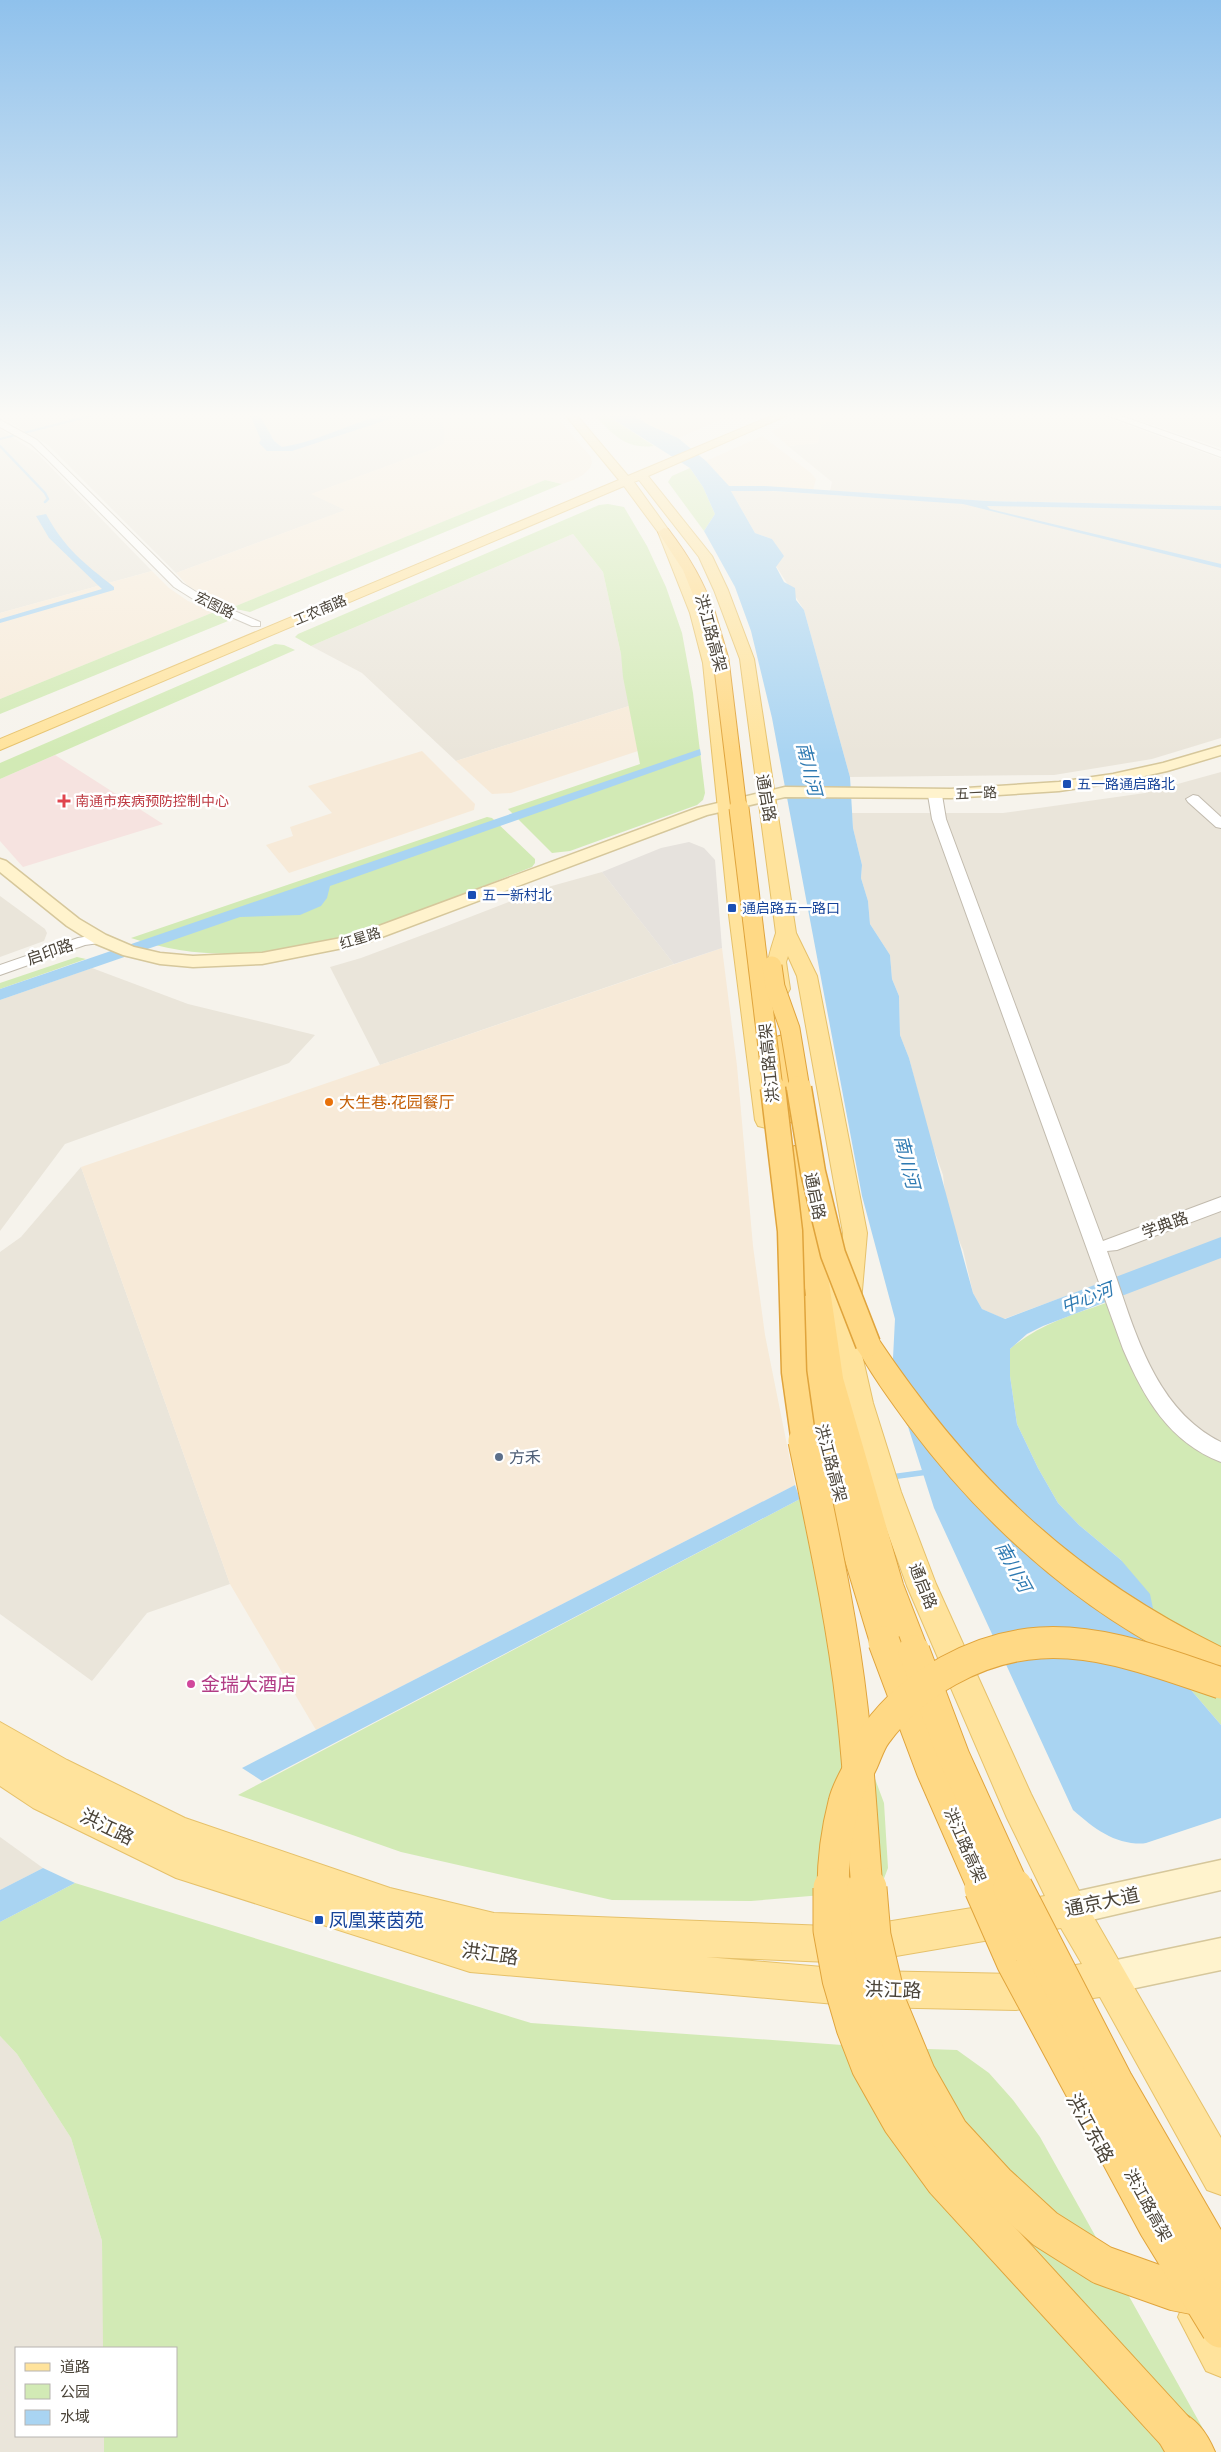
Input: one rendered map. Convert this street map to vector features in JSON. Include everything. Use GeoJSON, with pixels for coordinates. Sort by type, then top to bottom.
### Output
{"type":"FeatureCollection","features":[{"type":"Feature","properties":{"kind":"highway","name":"洪江路高架"},"geometry":{"type":"LineString","coordinates":[[684,531],[713,612],[721,660],[790,1231],[821,1425],[847,1522],[884,1642],[932,1770],[1016,1961],[1158,2225],[1221,2328]]}},
{"type":"Feature","properties":{"kind":"highway","name":"洪江路高架"},"geometry":{"type":"LineString","coordinates":[[664,532],[692,571],[734,660],[775,987],[830,1378],[866,1515],[888,1584],[954,1756],[1048,1958],[1178,2197],[1221,2269]]}},
{"type":"Feature","properties":{"kind":"highway"},"geometry":{"type":"LineString","coordinates":[[775,987],[790,1029],[813,1172],[833,1254],[868,1344],[892,1384],[970,1481],[1034,1544],[1121,1608],[1189,1649],[1221,1663]]}},
{"type":"Feature","properties":{"kind":"highway"},"geometry":{"type":"LineString","coordinates":[[790,1231],[794,1372],[802,1432],[834,1587],[845,1657],[852,1707],[871,1936],[887,2005],[916,2075],[949,2133],[995,2183],[1045,2229],[1102,2265],[1175,2291],[1221,2300]]}},
{"type":"Feature","properties":{"kind":"highway"},"geometry":{"type":"LineString","coordinates":[[1193,2452],[958,2194],[902,2121],[871,2066],[856,2027],[842,1979],[833,1930],[833,1863],[844,1801],[875,1735],[899,1707],[937,1678],[962,1663],[1001,1649],[1042,1642],[1095,1646],[1140,1656],[1221,1683]]}},
{"type":"Feature","properties":{"kind":"main road","name":"工农南路"},"geometry":{"type":"LineString","coordinates":[[0,731],[493,526]]}},
{"type":"Feature","properties":{"kind":"main road","name":"工农南路"},"geometry":{"type":"LineString","coordinates":[[0,745],[501,526]]}},
{"type":"Feature","properties":{"kind":"main road"},"geometry":{"type":"LineString","coordinates":[[661,526],[697,613],[710,663],[737,907],[760,1084],[784,1226],[806,1395],[835,1529],[871,1642],[982,1923]]}},
{"type":"Feature","properties":{"kind":"main road","name":"通启路"},"geometry":{"type":"LineString","coordinates":[[680,526],[705,556],[714,572],[747,659],[757,717],[776,798],[780,879],[786,933],[776,962],[800,1126],[860,1403],[887,1492],[922,1586],[1019,1806],[1070,1909]]}},
{"type":"Feature","properties":{"kind":"main road","name":"五一路"},"geometry":{"type":"LineString","coordinates":[[935,798],[1108,781],[1162,769],[1221,750]]}},
{"type":"Feature","properties":{"kind":"main road","name":"五一路"},"geometry":{"type":"LineString","coordinates":[[727,809],[776,798],[860,797],[1009,800],[1112,788],[1197,767],[1221,759]]}},
{"type":"Feature","properties":{"kind":"main road","name":"红星路"},"geometry":{"type":"LineString","coordinates":[[0,880],[50,921],[82,941],[104,944],[149,955],[217,962],[269,958],[321,949],[389,929],[702,811],[727,809]]}},
{"type":"Feature","properties":{"kind":"main road","name":"红星路"},"geometry":{"type":"LineString","coordinates":[[0,864],[57,912],[104,944],[132,959],[179,967],[214,968],[266,965],[318,957],[386,936],[727,809]]}},
{"type":"Feature","properties":{"kind":"main road"},"geometry":{"type":"LineString","coordinates":[[786,933],[807,976],[855,1234],[847,1321],[851,1361]]}},
{"type":"Feature","properties":{"kind":"main road","name":"洪江路"},"geometry":{"type":"LineString","coordinates":[[0,1738],[56,1771],[179,1833],[390,1905],[494,1931],[855,1945],[922,1935],[982,1923]]}},
{"type":"Feature","properties":{"kind":"main road","name":"洪江路"},"geometry":{"type":"LineString","coordinates":[[0,1767],[45,1796],[176,1861],[470,1954],[869,1990],[1016,1992]]}},
{"type":"Feature","properties":{"kind":"main road","name":"通京大道"},"geometry":{"type":"LineString","coordinates":[[982,1923],[1070,1909],[1159,1890],[1221,1874]]}},
{"type":"Feature","properties":{"kind":"main road"},"geometry":{"type":"LineString","coordinates":[[1070,1909],[1221,2176]]}},
{"type":"Feature","properties":{"kind":"main road","name":"洪江东路"},"geometry":{"type":"LineString","coordinates":[[982,1923],[1016,1992],[1088,2125],[1221,2356]]}},
{"type":"Feature","properties":{"kind":"main road"},"geometry":{"type":"LineString","coordinates":[[1016,1992],[1108,1978],[1207,1957]]}},
{"type":"Feature","properties":{"kind":"street","name":"宏图路"},"geometry":{"type":"LineString","coordinates":[[119,526],[178,585],[206,602],[256,624]]}},
{"type":"Feature","properties":{"kind":"street"},"geometry":{"type":"LineString","coordinates":[[935,798],[939,819],[1130,1340],[1149,1385],[1160,1404],[1185,1430],[1209,1447],[1221,1452]]}},
{"type":"Feature","properties":{"kind":"street"},"geometry":{"type":"LineString","coordinates":[[1193,799],[1221,824]]}},
{"type":"Feature","properties":{"kind":"street","name":"启印路"},"geometry":{"type":"LineString","coordinates":[[0,970],[82,941]]}},
{"type":"Feature","properties":{"kind":"street","name":"学典路"},"geometry":{"type":"LineString","coordinates":[[1110,1245],[1221,1204]]}},
{"type":"Feature","properties":{"kind":"shaded area"},"geometry":{"type":"Polygon","coordinates":[[[0,526],[109,526],[152,571],[0,613],[0,526]]]}},
{"type":"Feature","properties":{"kind":"shaded area"},"geometry":{"type":"Polygon","coordinates":[[[129,526],[302,526],[176,573],[129,526]]]}},
{"type":"Feature","properties":{"kind":"shaded area"},"geometry":{"type":"Polygon","coordinates":[[[301,526],[431,526],[231,608],[188,586],[176,573],[301,526]]]}},
{"type":"Feature","properties":{"kind":"shaded area"},"geometry":{"type":"Polygon","coordinates":[[[751,526],[1221,526],[1221,738],[1152,759],[1054,775],[850,777],[804,610],[776,566],[772,539],[755,533],[751,526]]]}},
{"type":"Feature","properties":{"kind":"shaded area"},"geometry":{"type":"Polygon","coordinates":[[[573,534],[603,572],[621,654],[629,706],[456,761],[362,673],[311,646],[573,534]]]}},
{"type":"Feature","properties":{"kind":"shaded area"},"geometry":{"type":"Polygon","coordinates":[[[152,571],[169,588],[188,601],[214,612],[0,699],[0,613],[152,571]]]}},
{"type":"Feature","properties":{"kind":"shaded area"},"geometry":{"type":"Polygon","coordinates":[[[629,706],[638,751],[511,793],[492,794],[456,761],[629,706]]]}},
{"type":"Feature","properties":{"kind":"shaded area"},"geometry":{"type":"Polygon","coordinates":[[[422,751],[475,804],[474,810],[289,873],[266,845],[293,836],[290,827],[332,813],[308,786],[422,751]]]}},
{"type":"Feature","properties":{"kind":"shaded area","name":"南通市疾病预防控制中心"},"geometry":{"type":"Polygon","coordinates":[[[55,755],[163,824],[23,867],[0,841],[0,779],[55,755]]]}},
{"type":"Feature","properties":{"kind":"shaded area"},"geometry":{"type":"Polygon","coordinates":[[[1221,772],[1221,1456],[1130,1361],[1098,1284],[1004,1319],[982,1309],[973,1293],[963,1250],[947,1212],[943,1175],[929,1136],[909,1058],[900,1035],[899,996],[892,979],[890,955],[870,924],[868,901],[861,878],[862,865],[853,828],[852,813],[1003,813],[1145,793],[1221,772]]]}},
{"type":"Feature","properties":{"kind":"shaded area"},"geometry":{"type":"Polygon","coordinates":[[[689,842],[704,848],[715,860],[722,948],[674,964],[602,872],[661,848],[689,842]]]}},
{"type":"Feature","properties":{"kind":"shaded area"},"geometry":{"type":"Polygon","coordinates":[[[602,872],[674,964],[380,1065],[330,967],[361,958],[548,887],[602,872]]]}},
{"type":"Feature","properties":{"kind":"shaded area"},"geometry":{"type":"Polygon","coordinates":[[[0,896],[45,929],[47,933],[44,941],[0,957],[0,896]]]}},
{"type":"Feature","properties":{"kind":"shaded area"},"geometry":{"type":"Polygon","coordinates":[[[722,948],[737,1066],[753,1246],[765,1335],[795,1485],[316,1730],[230,1584],[81,1167],[722,948]]]}},
{"type":"Feature","properties":{"kind":"shaded area"},"geometry":{"type":"Polygon","coordinates":[[[92,968],[188,1004],[315,1035],[289,1063],[65,1144],[0,1231],[0,1000],[92,968]]]}},
{"type":"Feature","properties":{"kind":"shaded area"},"geometry":{"type":"Polygon","coordinates":[[[81,1167],[230,1584],[147,1613],[92,1681],[0,1614],[0,1252],[21,1237],[81,1167]]]}},
{"type":"Feature","properties":{"kind":"shaded area"},"geometry":{"type":"Polygon","coordinates":[[[0,1837],[43,1868],[0,1890],[0,1837]]]}},
{"type":"Feature","properties":{"kind":"shaded area"},"geometry":{"type":"Polygon","coordinates":[[[0,2036],[17,2054],[71,2138],[102,2241],[106,2347],[15,2347],[15,2437],[105,2437],[105,2452],[0,2452],[0,2036]]]}},
{"type":"Feature","properties":{"kind":"green space"},"geometry":{"type":"Polygon","coordinates":[[[431,526],[459,526],[250,612],[231,608],[431,526]]]}},
{"type":"Feature","properties":{"kind":"green space"},"geometry":{"type":"Polygon","coordinates":[[[549,526],[635,526],[666,587],[682,633],[693,693],[705,793],[703,800],[697,805],[570,851],[552,853],[508,809],[640,764],[623,677],[621,654],[603,572],[573,534],[311,646],[295,637],[298,634],[549,526]]]}},
{"type":"Feature","properties":{"kind":"green space"},"geometry":{"type":"Polygon","coordinates":[[[214,612],[228,621],[0,714],[0,699],[214,612]]]}},
{"type":"Feature","properties":{"kind":"green space"},"geometry":{"type":"Polygon","coordinates":[[[275,644],[284,645],[295,650],[0,779],[0,763],[275,644]]]}},
{"type":"Feature","properties":{"kind":"green space"},"geometry":{"type":"Polygon","coordinates":[[[487,817],[492,818],[535,859],[532,867],[385,923],[335,938],[285,949],[234,954],[183,950],[131,938],[487,817]]]}},
{"type":"Feature","properties":{"kind":"green space"},"geometry":{"type":"Polygon","coordinates":[[[77,957],[86,959],[0,989],[0,983],[77,957]]]}},
{"type":"Feature","properties":{"kind":"green space"},"geometry":{"type":"Polygon","coordinates":[[[1106,1303],[1130,1361],[1221,1456],[1221,1725],[1179,1676],[1121,1560],[1079,1525],[1058,1503],[1038,1468],[1017,1424],[1010,1376],[1010,1349],[1043,1327],[1106,1303]]]}},
{"type":"Feature","properties":{"kind":"green space"},"geometry":{"type":"Polygon","coordinates":[[[800,1499],[822,1606],[858,1733],[884,1803],[888,1868],[883,1881],[871,1891],[751,1901],[612,1900],[401,1852],[238,1795],[800,1499]]]}},
{"type":"Feature","properties":{"kind":"green space"},"geometry":{"type":"Polygon","coordinates":[[[75,1883],[531,2023],[870,2047],[957,2050],[989,2073],[1013,2100],[1040,2137],[1216,2452],[104,2452],[104,2437],[178,2437],[178,2347],[103,2347],[102,2241],[71,2138],[17,2054],[0,2036],[0,1922],[75,1883]]]}},
{"type":"Feature","properties":{"kind":"water"},"geometry":{"type":"Polygon","coordinates":[[[42,526],[53,526],[60,537],[84,563],[114,587],[114,590],[0,623],[0,619],[102,589],[49,538],[42,526]]]}},
{"type":"Feature","properties":{"kind":"water"},"geometry":{"type":"Polygon","coordinates":[[[707,526],[751,526],[755,533],[772,539],[784,556],[776,567],[784,582],[795,588],[796,600],[804,610],[850,777],[853,828],[862,865],[861,878],[868,901],[870,924],[890,955],[892,979],[899,996],[900,1035],[909,1058],[973,1293],[982,1309],[1005,1319],[1221,1237],[1221,1258],[1043,1326],[1027,1334],[1010,1349],[1010,1376],[1017,1424],[1038,1468],[1058,1503],[1079,1525],[1121,1560],[1150,1594],[1156,1623],[1179,1676],[1221,1725],[1221,1978],[1151,1843],[1139,1844],[1118,1840],[1091,1825],[1073,1810],[934,1508],[896,1389],[893,1358],[895,1319],[862,1196],[772,718],[751,631],[735,587],[704,531],[707,526]]]}},
{"type":"Feature","properties":{"kind":"water"},"geometry":{"type":"Polygon","coordinates":[[[1053,526],[1063,526],[1221,564],[1221,568],[1053,526]]]}},
{"type":"Feature","properties":{"kind":"water"},"geometry":{"type":"Polygon","coordinates":[[[700,749],[701,755],[330,886],[327,898],[321,906],[300,915],[240,917],[0,1000],[0,989],[700,749]]]}},
{"type":"Feature","properties":{"kind":"water"},"geometry":{"type":"Polygon","coordinates":[[[795,1485],[800,1499],[262,1781],[242,1768],[795,1485]]]}},
{"type":"Feature","properties":{"kind":"water"},"geometry":{"type":"Polygon","coordinates":[[[43,1868],[75,1883],[0,1922],[0,1890],[43,1868]]]}},
{"type":"Feature","properties":{"kind":"pier"},"geometry":{"type":"Polygon","coordinates":[[[1221,1818],[1221,1981],[1150,1846],[1137,1846],[1221,1818]]]}},
{"type":"Feature","properties":{"kind":"waterway"},"geometry":{"type":"LineString","coordinates":[[891,1477],[928,1472]]}},
{"type":"Feature","properties":{"kind":"place","name":"五一路通启路北"},"geometry":{"type":"Point","coordinates":[1067,784]}},
{"type":"Feature","properties":{"kind":"place","name":"南通市疾病预防控制中心"},"geometry":{"type":"Point","coordinates":[64,801]}},
{"type":"Feature","properties":{"kind":"place","name":"五一新村北"},"geometry":{"type":"Point","coordinates":[472,895]}},
{"type":"Feature","properties":{"kind":"place","name":"通启路五一路口"},"geometry":{"type":"Point","coordinates":[732,908]}},
{"type":"Feature","properties":{"kind":"place","name":"大生巷·花园餐厅"},"geometry":{"type":"Point","coordinates":[329,1102]}},
{"type":"Feature","properties":{"kind":"place","name":"方禾"},"geometry":{"type":"Point","coordinates":[499,1457]}},
{"type":"Feature","properties":{"kind":"place","name":"金瑞大酒店"},"geometry":{"type":"Point","coordinates":[191,1684]}},
{"type":"Feature","properties":{"kind":"place","name":"凤凰莱茵苑"},"geometry":{"type":"Point","coordinates":[319,1920]}},
{"type":"Feature","properties":{"kind":"water label","name":"南川河"},"geometry":{"type":"Point","coordinates":[809,769]}},
{"type":"Feature","properties":{"kind":"water label","name":"南川河"},"geometry":{"type":"Point","coordinates":[907,1162]}},
{"type":"Feature","properties":{"kind":"water label","name":"中心河"},"geometry":{"type":"Point","coordinates":[1087,1298]}},
{"type":"Feature","properties":{"kind":"water label","name":"南川河"},"geometry":{"type":"Point","coordinates":[1013,1567]}}]}
